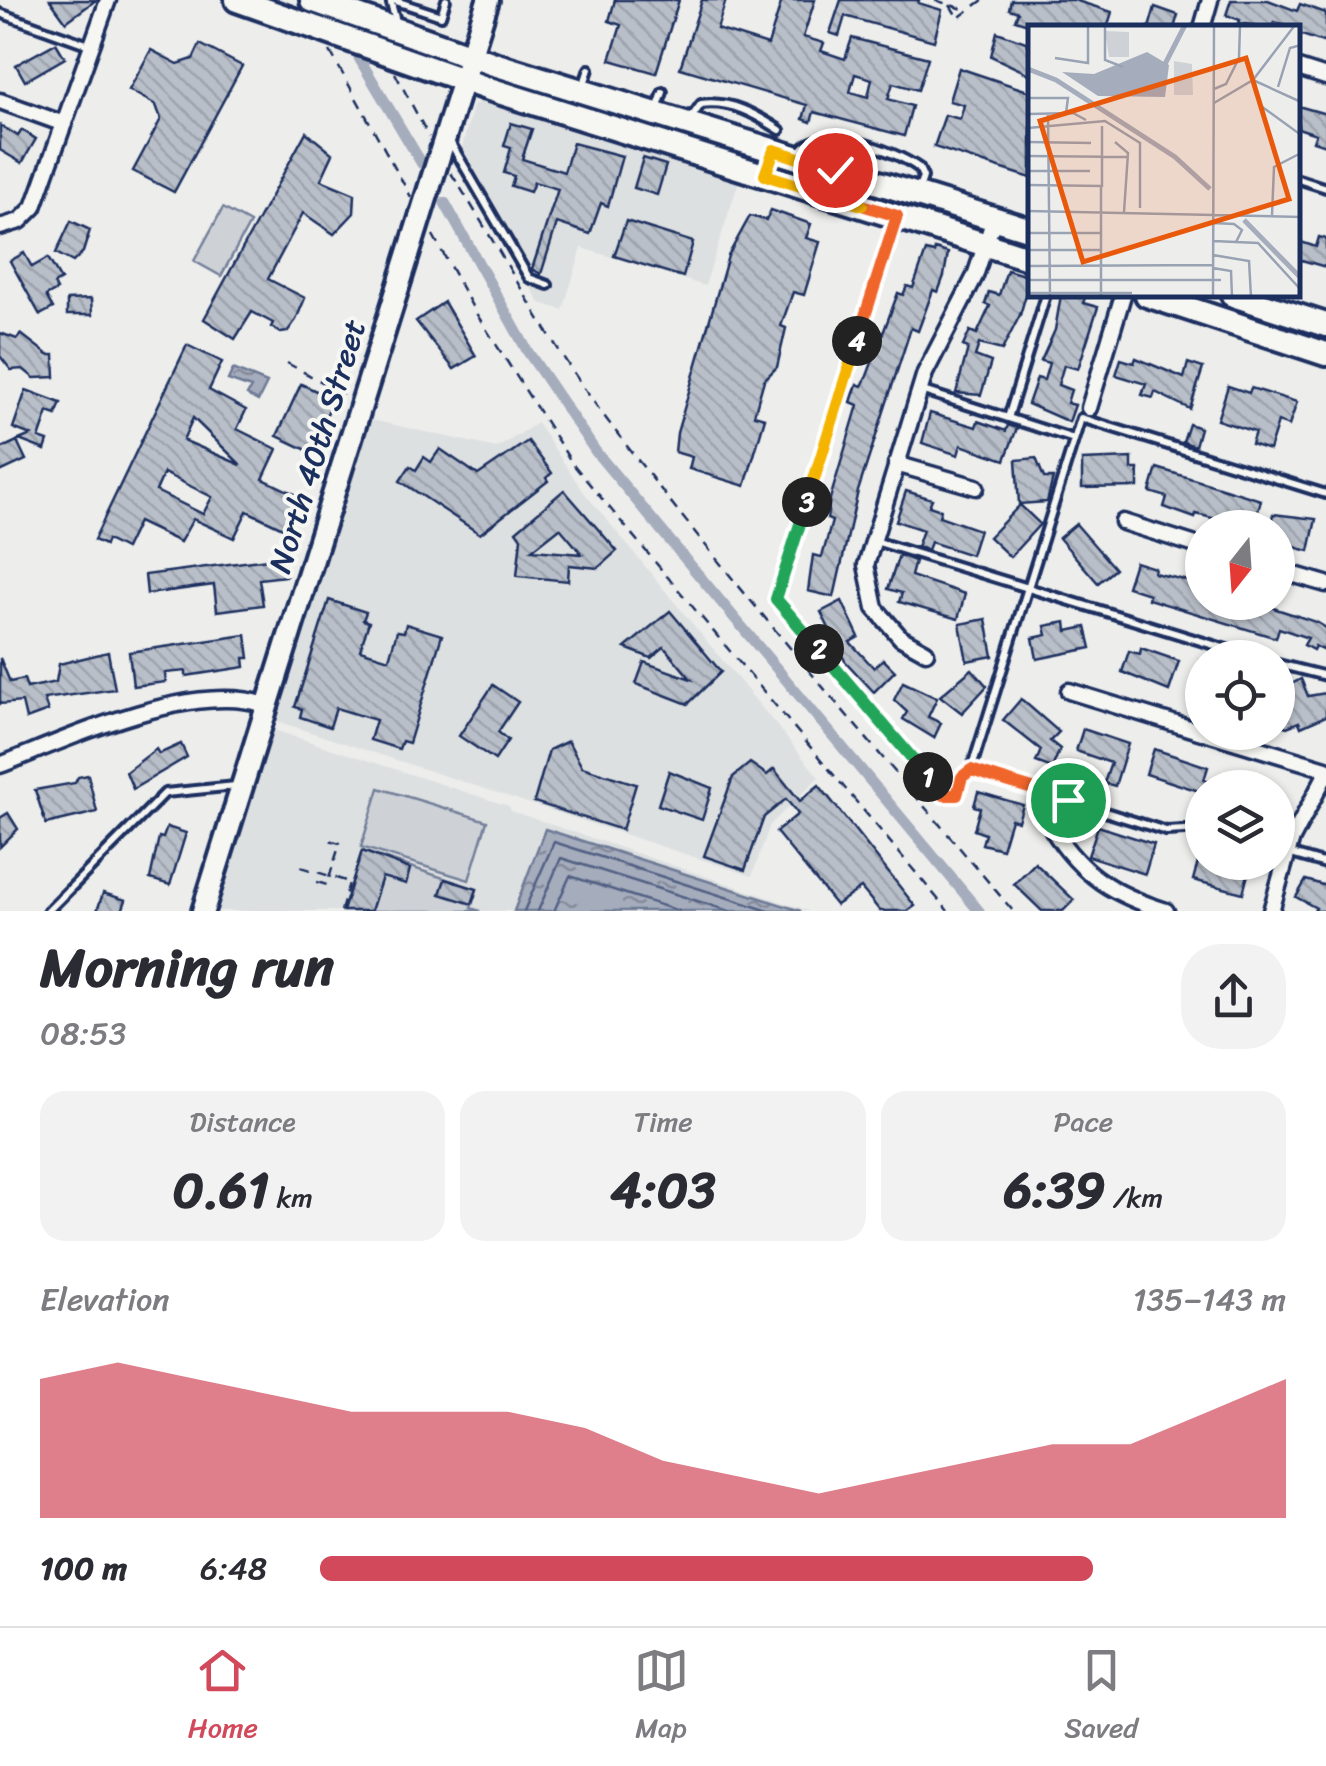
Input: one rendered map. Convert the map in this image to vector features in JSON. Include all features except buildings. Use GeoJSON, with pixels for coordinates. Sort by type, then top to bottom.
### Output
{"type":"FeatureCollection","features":[{"type":"Feature","properties":{"kind":"main road"},"geometry":{"type":"LineString","coordinates":[[237,0],[329,38],[372,48],[1028,257]]}},
{"type":"Feature","properties":{"kind":"main road"},"geometry":{"type":"LineString","coordinates":[[312,0],[470,56],[585,80],[659,103],[689,124],[777,140],[798,158],[1028,229]]}},
{"type":"Feature","properties":{"kind":"main road","name":"North 40th Street"},"geometry":{"type":"LineString","coordinates":[[202,911],[266,706],[336,512],[418,205],[438,161],[437,136],[464,80],[488,0]]}},
{"type":"Feature","properties":{"kind":"main road"},"geometry":{"type":"LineString","coordinates":[[765,175],[777,140]]}},
{"type":"Feature","properties":{"kind":"main road"},"geometry":{"type":"LineString","coordinates":[[1156,298],[1326,354]]}},
{"type":"Feature","properties":{"kind":"main road"},"geometry":{"type":"LineString","coordinates":[[1242,298],[1326,325]]}},
{"type":"Feature","properties":{"kind":"street"},"geometry":{"type":"LineString","coordinates":[[0,227],[29,215],[108,0]]}},
{"type":"Feature","properties":{"kind":"street"},"geometry":{"type":"LineString","coordinates":[[1203,25],[1210,0]]}},
{"type":"Feature","properties":{"kind":"street"},"geometry":{"type":"LineString","coordinates":[[1301,69],[1326,77]]}},
{"type":"Feature","properties":{"kind":"street"},"geometry":{"type":"LineString","coordinates":[[0,101],[64,124]]}},
{"type":"Feature","properties":{"kind":"street"},"geometry":{"type":"LineString","coordinates":[[926,652],[901,638],[875,608],[866,565],[920,390],[994,219]]}},
{"type":"Feature","properties":{"kind":"street"},"geometry":{"type":"LineString","coordinates":[[1089,408],[1122,298]]}},
{"type":"Feature","properties":{"kind":"street"},"geometry":{"type":"LineString","coordinates":[[896,464],[976,487]]}},
{"type":"Feature","properties":{"kind":"street"},"geometry":{"type":"LineString","coordinates":[[1123,522],[1185,542]]}},
{"type":"Feature","properties":{"kind":"street"},"geometry":{"type":"LineString","coordinates":[[1295,575],[1326,584]]}},
{"type":"Feature","properties":{"kind":"street"},"geometry":{"type":"LineString","coordinates":[[1069,691],[1185,726]]}},
{"type":"Feature","properties":{"kind":"street"},"geometry":{"type":"LineString","coordinates":[[0,765],[87,732],[172,707],[229,697],[266,706]]}},
{"type":"Feature","properties":{"kind":"street"},"geometry":{"type":"LineString","coordinates":[[1260,750],[1326,771],[1295,827]]}},
{"type":"Feature","properties":{"kind":"street"},"geometry":{"type":"LineString","coordinates":[[1053,830],[1070,858],[1099,884],[1163,911]]}},
{"type":"Feature","properties":{"kind":"street"},"geometry":{"type":"LineString","coordinates":[[1271,911],[1277,880]]}},
{"type":"Feature","properties":{"kind":"lane"},"geometry":{"type":"LineString","coordinates":[[398,31],[392,0],[442,16],[446,0]]}},
{"type":"Feature","properties":{"kind":"lane"},"geometry":{"type":"LineString","coordinates":[[0,13],[92,46]]}},
{"type":"Feature","properties":{"kind":"lane"},"geometry":{"type":"LineString","coordinates":[[437,136],[529,278],[548,285]]}},
{"type":"Feature","properties":{"kind":"lane"},"geometry":{"type":"LineString","coordinates":[[798,158],[807,142],[815,138],[856,142],[918,168],[923,178],[918,195]]}},
{"type":"Feature","properties":{"kind":"lane"},"geometry":{"type":"LineString","coordinates":[[1301,180],[1326,188]]}},
{"type":"Feature","properties":{"kind":"lane"},"geometry":{"type":"LineString","coordinates":[[897,216],[776,599],[944,795],[957,795],[962,777],[971,770],[1081,418],[1326,494]]}},
{"type":"Feature","properties":{"kind":"lane"},"geometry":{"type":"LineString","coordinates":[[1008,418],[1045,298]]}},
{"type":"Feature","properties":{"kind":"lane"},"geometry":{"type":"LineString","coordinates":[[920,390],[1074,438]]}},
{"type":"Feature","properties":{"kind":"lane"},"geometry":{"type":"LineString","coordinates":[[873,540],[1198,640]]}},
{"type":"Feature","properties":{"kind":"lane"},"geometry":{"type":"LineString","coordinates":[[1295,668],[1326,676]]}},
{"type":"Feature","properties":{"kind":"lane"},"geometry":{"type":"LineString","coordinates":[[971,770],[1166,830],[1185,829]]}},
{"type":"Feature","properties":{"kind":"lane"},"geometry":{"type":"LineString","coordinates":[[48,911],[164,794],[228,784],[240,788]]}},
{"type":"Feature","properties":{"kind":"lane"},"geometry":{"type":"LineString","coordinates":[[1295,855],[1326,864]]}},
{"type":"Feature","properties":{"kind":"path"},"geometry":{"type":"LineString","coordinates":[[935,0],[968,10]]}},
{"type":"Feature","properties":{"kind":"path"},"geometry":{"type":"LineString","coordinates":[[950,5],[958,18],[983,0]]}},
{"type":"Feature","properties":{"kind":"path"},"geometry":{"type":"LineString","coordinates":[[329,38],[418,205]]}},
{"type":"Feature","properties":{"kind":"path"},"geometry":{"type":"LineString","coordinates":[[393,68],[437,136]]}},
{"type":"Feature","properties":{"kind":"path"},"geometry":{"type":"LineString","coordinates":[[453,176],[542,326],[600,410],[734,585],[1013,911]]}},
{"type":"Feature","properties":{"kind":"path"},"geometry":{"type":"LineString","coordinates":[[432,233],[474,310],[572,463],[947,910]]}},
{"type":"Feature","properties":{"kind":"path"},"geometry":{"type":"LineString","coordinates":[[288,364],[352,398]]}},
{"type":"Feature","properties":{"kind":"path"},"geometry":{"type":"LineString","coordinates":[[313,456],[332,433],[339,436]]}},
{"type":"Feature","properties":{"kind":"path"},"geometry":{"type":"LineString","coordinates":[[316,882],[327,885],[340,844],[329,840]]}},
{"type":"Feature","properties":{"kind":"path"},"geometry":{"type":"LineString","coordinates":[[326,852],[336,855]]}},
{"type":"Feature","properties":{"kind":"path"},"geometry":{"type":"LineString","coordinates":[[322,863],[333,866]]}},
{"type":"Feature","properties":{"kind":"path"},"geometry":{"type":"LineString","coordinates":[[301,866],[351,882],[341,911]]}},
{"type":"Feature","properties":{"kind":"shaded area"},"geometry":{"type":"Polygon","coordinates":[[[485,99],[740,178],[705,286],[582,248],[563,310],[540,303],[457,166],[473,106],[485,99]]]}},
{"type":"Feature","properties":{"kind":"shaded area"},"geometry":{"type":"Polygon","coordinates":[[[223,208],[250,223],[221,276],[194,261],[223,208]]]}},
{"type":"Feature","properties":{"kind":"shaded area"},"geometry":{"type":"Polygon","coordinates":[[[368,419],[497,448],[537,423],[583,491],[819,777],[770,825],[752,876],[273,720],[368,419]]]}},
{"type":"Feature","properties":{"kind":"shaded area"},"geometry":{"type":"Polygon","coordinates":[[[271,729],[509,806],[511,811],[809,911],[213,911],[271,729]]]}},
{"type":"Feature","properties":{"kind":"shaded area"},"geometry":{"type":"Polygon","coordinates":[[[379,788],[487,821],[469,880],[361,847],[379,788]]]}},
{"type":"Feature","properties":{"kind":"shaded area"},"geometry":{"type":"Polygon","coordinates":[[[362,851],[477,889],[471,908],[480,911],[343,911],[362,851]]]}},
{"type":"Feature","properties":{"kind":"water"},"geometry":{"type":"Polygon","coordinates":[[[233,369],[267,383],[258,401],[247,395],[251,388],[228,380],[233,369]]]}},
{"type":"Feature","properties":{"kind":"water"},"geometry":{"type":"Polygon","coordinates":[[[545,829],[801,911],[514,911],[545,829]]]}},
{"type":"Feature","properties":{"kind":"waterway"},"geometry":{"type":"LineString","coordinates":[[359,58],[422,164]]}},
{"type":"Feature","properties":{"kind":"waterway"},"geometry":{"type":"LineString","coordinates":[[445,203],[528,352],[596,452],[979,911]]}},
{"type":"Feature","properties":{"kind":"route"},"geometry":{"type":"LineString","coordinates":[[835,170],[774,150],[765,175],[897,216],[776,599],[944,795],[957,795],[962,777],[971,770],[1068,800]]}}]}
